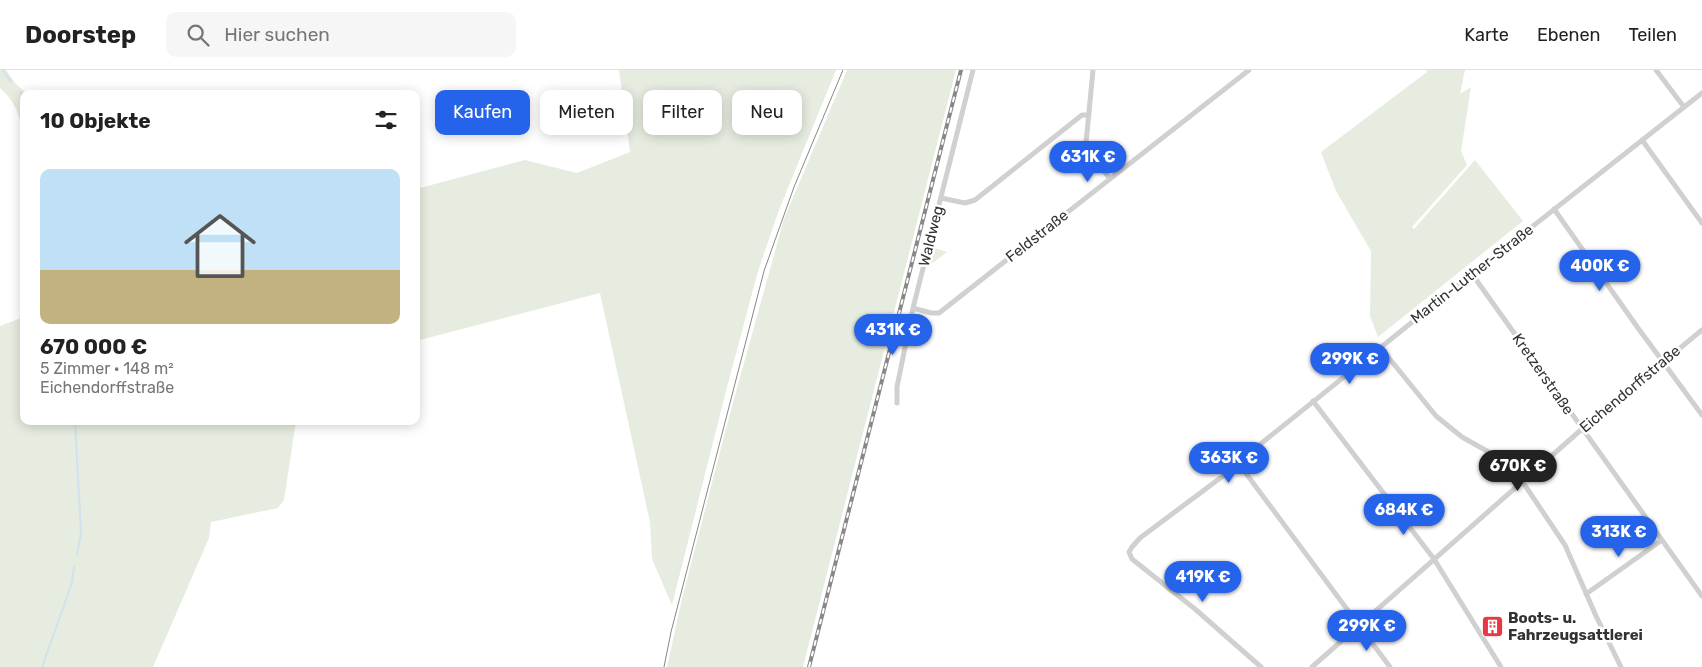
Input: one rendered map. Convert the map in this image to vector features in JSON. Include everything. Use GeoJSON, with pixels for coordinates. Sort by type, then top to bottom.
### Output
{"type":"FeatureCollection","features":[{"type":"Feature","properties":{"kind":"street","name":"Waldweg"},"geometry":{"type":"LineString","coordinates":[[897,403],[897,387],[913,308],[973,70]]}},
{"type":"Feature","properties":{"kind":"street"},"geometry":{"type":"LineString","coordinates":[[1093,70],[1089,115],[1085,135],[1088,149],[1110,179]]}},
{"type":"Feature","properties":{"kind":"street","name":"Feldstraße"},"geometry":{"type":"LineString","coordinates":[[913,308],[931,313],[939,313],[1250,70]]}},
{"type":"Feature","properties":{"kind":"street"},"geometry":{"type":"LineString","coordinates":[[1656,70],[1684,107]]}},
{"type":"Feature","properties":{"kind":"street","name":"Martin-Luther-Straße"},"geometry":{"type":"LineString","coordinates":[[1262,667],[1132,558],[1129,552],[1132,547],[1140,538],[1239,464],[1253,450],[1380,347],[1702,93]]}},
{"type":"Feature","properties":{"kind":"street"},"geometry":{"type":"LineString","coordinates":[[941,198],[965,203],[974,200],[1082,115],[1089,115]]}},
{"type":"Feature","properties":{"kind":"street"},"geometry":{"type":"LineString","coordinates":[[1642,140],[1702,224]]}},
{"type":"Feature","properties":{"kind":"street"},"geometry":{"type":"LineString","coordinates":[[1554,209],[1702,415]]}},
{"type":"Feature","properties":{"kind":"street","name":"Kretzerstraße"},"geometry":{"type":"LineString","coordinates":[[1472,274],[1702,596]]}},
{"type":"Feature","properties":{"kind":"street","name":"Eichendorffstraße"},"geometry":{"type":"LineString","coordinates":[[1312,667],[1582,429],[1702,330]]}},
{"type":"Feature","properties":{"kind":"street"},"geometry":{"type":"LineString","coordinates":[[1380,347],[1436,416],[1462,437],[1503,460],[1522,481],[1565,545],[1621,667]]}},
{"type":"Feature","properties":{"kind":"street"},"geometry":{"type":"LineString","coordinates":[[1313,401],[1434,559],[1501,667]]}},
{"type":"Feature","properties":{"kind":"street"},"geometry":{"type":"LineString","coordinates":[[1239,464],[1390,667]]}},
{"type":"Feature","properties":{"kind":"street"},"geometry":{"type":"LineString","coordinates":[[1586,594],[1662,540]]}},
{"type":"Feature","properties":{"kind":"shaded area"},"geometry":{"type":"Polygon","coordinates":[[[0,70],[6,70],[23,90],[20,90],[20,119],[13,103],[0,88],[0,70]]]}},
{"type":"Feature","properties":{"kind":"shaded area"},"geometry":{"type":"Polygon","coordinates":[[[619,70],[836,70],[779,210],[758,271],[672,605],[652,559],[650,522],[600,293],[420,340],[420,188],[525,160],[577,173],[630,152],[628,135],[633,135],[633,90],[622,90],[619,70]]]}},
{"type":"Feature","properties":{"kind":"shaded area"},"geometry":{"type":"Polygon","coordinates":[[[847,70],[956,70],[803,667],[667,667],[682,599],[729,417],[784,219],[847,70]]]}},
{"type":"Feature","properties":{"kind":"shaded area"},"geometry":{"type":"Polygon","coordinates":[[[1426,70],[1465,70],[1460,94],[1471,87],[1461,151],[1467,165],[1412,227],[1414,229],[1475,160],[1523,221],[1378,337],[1370,316],[1371,251],[1336,191],[1321,152],[1427,72],[1426,70]]]}},
{"type":"Feature","properties":{"kind":"shaded area"},"geometry":{"type":"Polygon","coordinates":[[[931,247],[947,252],[926,268],[931,250],[931,247]]]}},
{"type":"Feature","properties":{"kind":"shaded area"},"geometry":{"type":"Polygon","coordinates":[[[20,318],[20,425],[295,425],[284,500],[278,508],[211,522],[209,538],[153,667],[0,667],[0,326],[20,318]]]}},
{"type":"Feature","properties":{"kind":"waterway"},"geometry":{"type":"LineString","coordinates":[[3,70],[11,82]]}},
{"type":"Feature","properties":{"kind":"waterway"},"geometry":{"type":"LineString","coordinates":[[75,425],[81,533],[77,554]]}},
{"type":"Feature","properties":{"kind":"waterway"},"geometry":{"type":"LineString","coordinates":[[42,667],[72,583],[74,566]]}},
{"type":"Feature","properties":{"kind":"tram line"},"geometry":{"type":"LineString","coordinates":[[664,667],[671,632],[764,271],[794,187],[843,70]]}},
{"type":"Feature","properties":{"kind":"railway"},"geometry":{"type":"LineString","coordinates":[[809,667],[961,70]]}},
{"type":"Feature","properties":{"kind":"place","name":"Boots- u. Fahrzeugsattlerei"},"geometry":{"type":"Point","coordinates":[1492,627]}}]}
